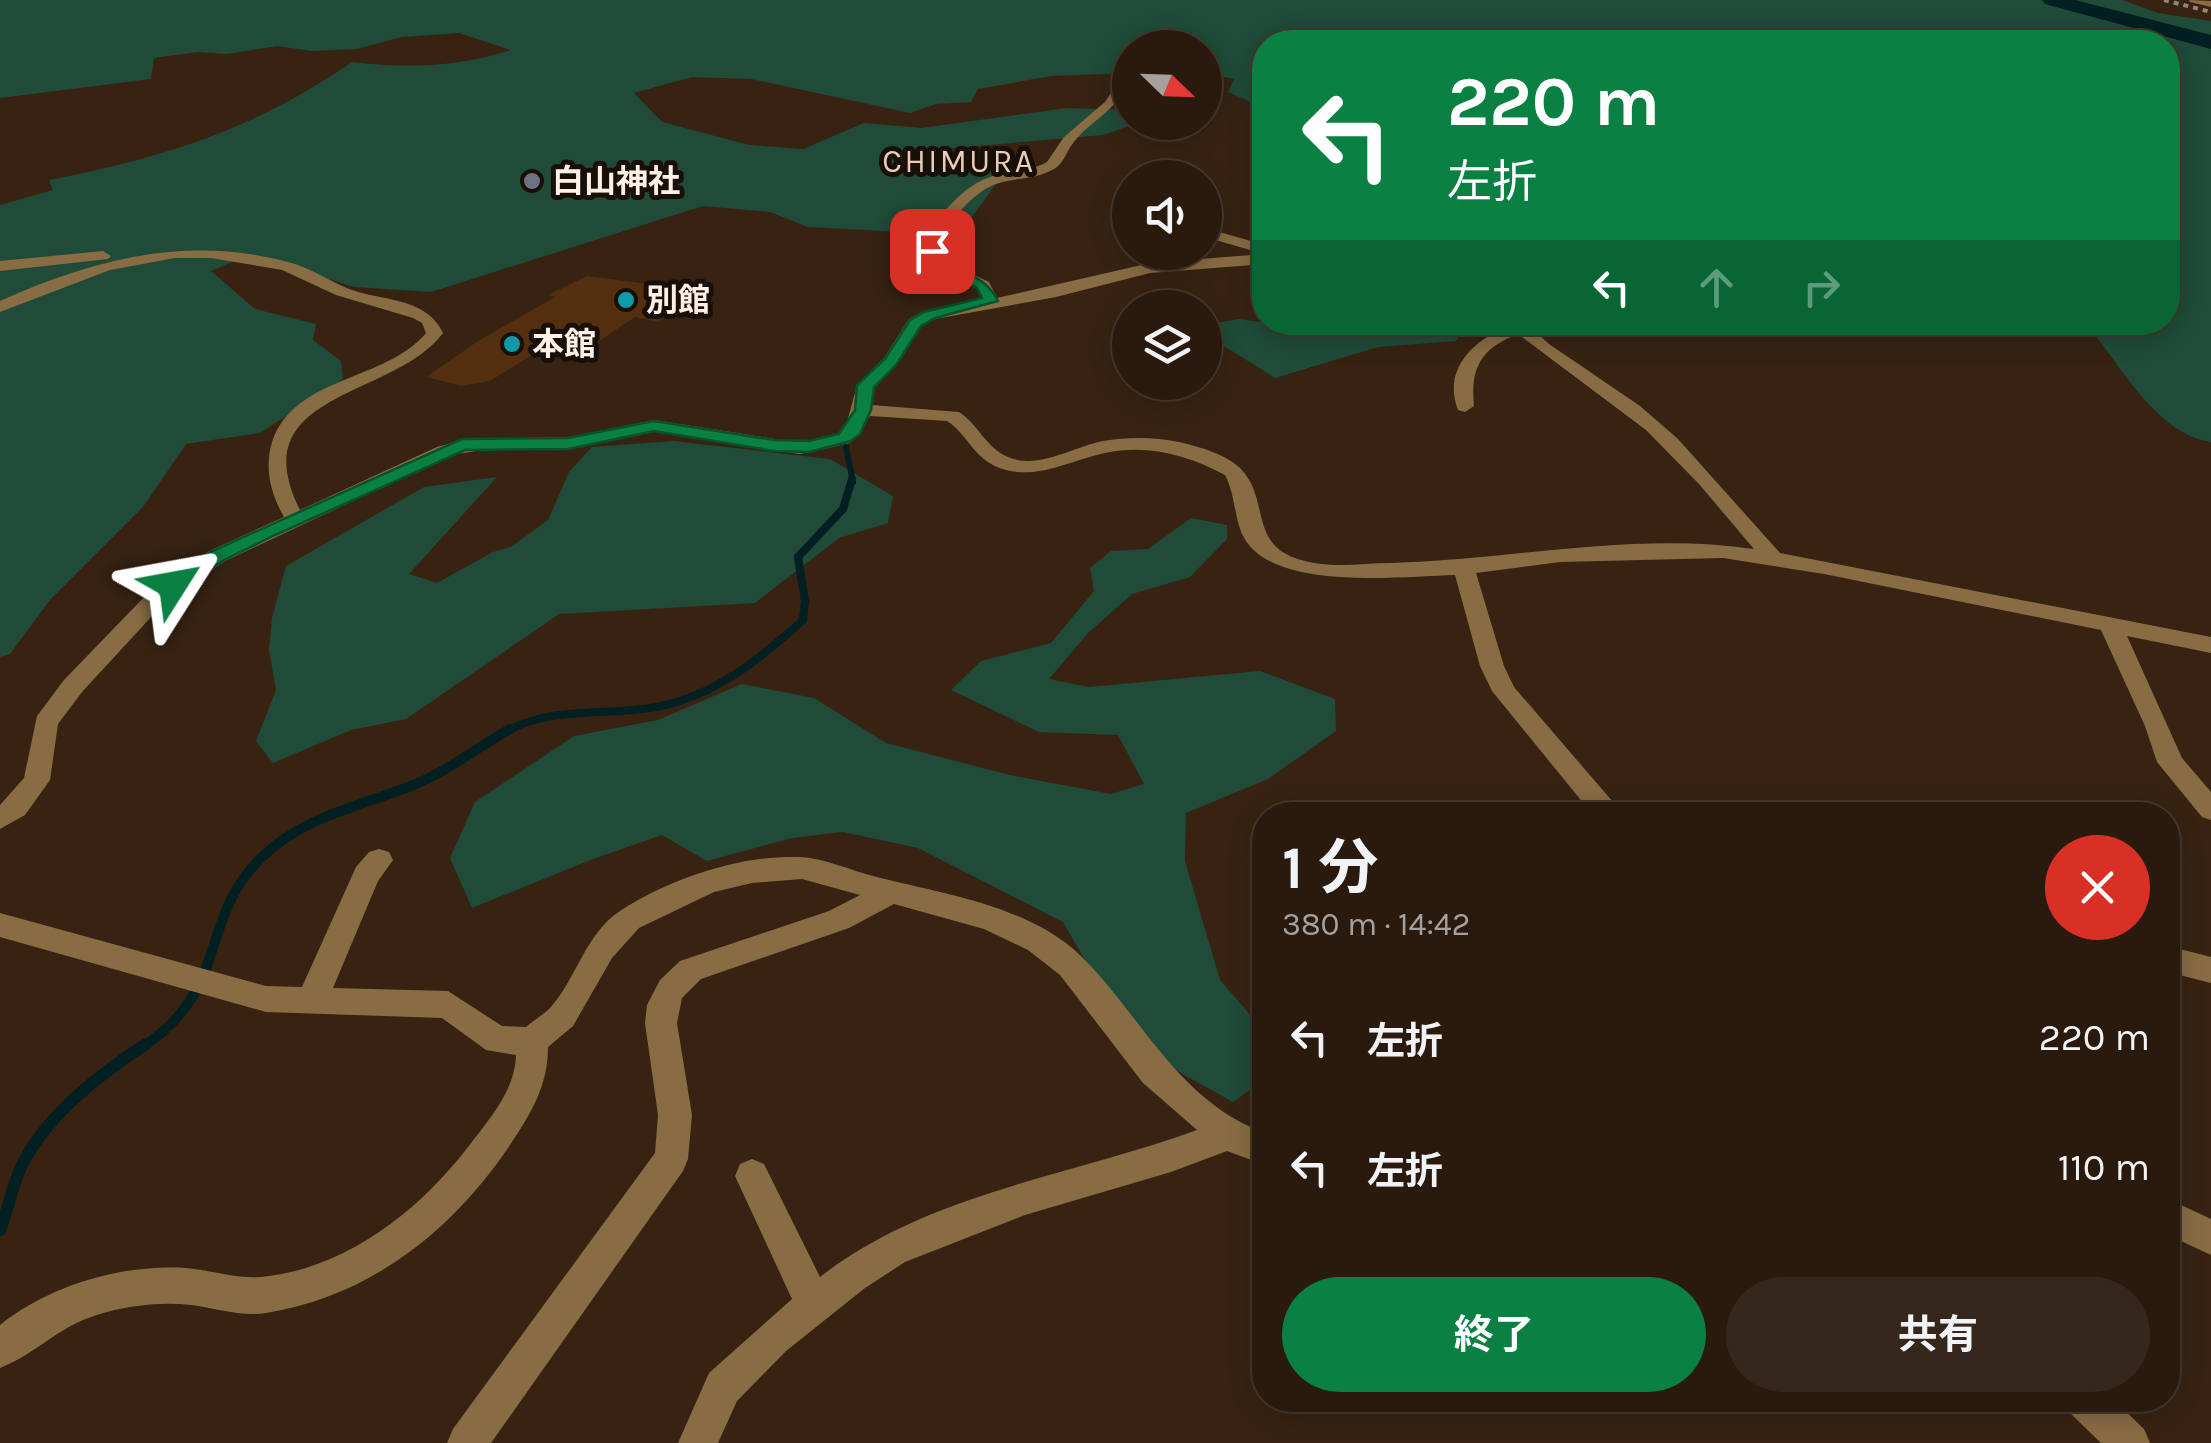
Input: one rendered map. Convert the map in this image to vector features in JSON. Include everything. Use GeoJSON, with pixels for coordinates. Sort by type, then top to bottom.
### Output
{"type":"FeatureCollection","features":[{"type":"Feature","properties":{"kind":"street"},"geometry":{"type":"LineString","coordinates":[[2194,0],[2211,4]]}},
{"type":"Feature","properties":{"kind":"street"},"geometry":{"type":"LineString","coordinates":[[991,301],[983,285],[949,272],[934,260],[936,239],[978,188],[1052,165],[1068,141],[1112,104]]}},
{"type":"Feature","properties":{"kind":"street"},"geometry":{"type":"LineString","coordinates":[[1222,237],[1252,246]]}},
{"type":"Feature","properties":{"kind":"street"},"geometry":{"type":"LineString","coordinates":[[0,266],[206,251],[289,266],[340,292],[406,308],[430,320],[435,334],[430,342],[308,407],[285,427],[277,472],[282,497],[294,518]]}},
{"type":"Feature","properties":{"kind":"street"},"geometry":{"type":"LineString","coordinates":[[0,307],[82,274],[162,252]]}},
{"type":"Feature","properties":{"kind":"street"},"geometry":{"type":"LineString","coordinates":[[0,818],[16,808],[37,780],[46,722],[72,686],[156,598],[217,556],[294,518],[462,445],[568,444],[654,426],[774,446],[809,446],[845,438],[854,430],[863,410],[866,385],[891,362],[915,323],[930,315],[1056,292],[1182,262],[1252,259]]}},
{"type":"Feature","properties":{"kind":"street"},"geometry":{"type":"LineString","coordinates":[[1465,406],[1460,378],[1467,361],[1498,335]]}},
{"type":"Feature","properties":{"kind":"street"},"geometry":{"type":"LineString","coordinates":[[1529,335],[1564,367],[1633,410],[1678,448],[1772,557]]}},
{"type":"Feature","properties":{"kind":"street"},"geometry":{"type":"LineString","coordinates":[[863,410],[952,416],[964,424],[982,452],[1009,465],[1036,467],[1104,447],[1175,447],[1233,471],[1242,488],[1253,535],[1280,559],[1320,571],[1464,568],[1560,555],[1723,551],[1772,557],[2211,645]]}},
{"type":"Feature","properties":{"kind":"street"},"geometry":{"type":"LineString","coordinates":[[1464,568],[1492,666],[1504,691],[1598,802]]}},
{"type":"Feature","properties":{"kind":"street"},"geometry":{"type":"LineString","coordinates":[[2109,622],[2158,726],[2170,762],[2211,810]]}},
{"type":"Feature","properties":{"kind":"street"},"geometry":{"type":"LineString","coordinates":[[312,1000],[366,875],[379,860]]}},
{"type":"Feature","properties":{"kind":"street"},"geometry":{"type":"LineString","coordinates":[[0,925],[266,999],[448,1005],[497,1040],[532,1041],[562,1016],[601,949],[629,920],[708,882],[752,872],[802,868],[991,919],[1038,941],[1071,966],[1154,1073],[1227,1135],[1252,1144]]}},
{"type":"Feature","properties":{"kind":"street"},"geometry":{"type":"LineString","coordinates":[[467,1443],[672,1159],[674,1115],[661,1023],[662,1005],[671,989],[691,970],[839,920],[890,893]]}},
{"type":"Feature","properties":{"kind":"street"},"geometry":{"type":"LineString","coordinates":[[2180,961],[2211,970]]}},
{"type":"Feature","properties":{"kind":"street"},"geometry":{"type":"LineString","coordinates":[[0,1350],[23,1330],[77,1302],[112,1292],[180,1286],[261,1296],[327,1279],[390,1251],[452,1194],[482,1157],[530,1081],[532,1041]]}},
{"type":"Feature","properties":{"kind":"street"},"geometry":{"type":"LineString","coordinates":[[698,1443],[723,1386],[814,1306],[892,1250],[1025,1198],[1171,1156],[1227,1135]]}},
{"type":"Feature","properties":{"kind":"street"},"geometry":{"type":"LineString","coordinates":[[752,1176],[814,1306]]}},
{"type":"Feature","properties":{"kind":"street"},"geometry":{"type":"LineString","coordinates":[[2180,1223],[2211,1237]]}},
{"type":"Feature","properties":{"kind":"street"},"geometry":{"type":"LineString","coordinates":[[2098,1412],[2130,1443]]}},
{"type":"Feature","properties":{"kind":"green space"},"geometry":{"type":"Polygon","coordinates":[[[0,0],[2122,0],[2158,13],[2211,21],[2211,442],[2173,426],[2156,411],[2095,335],[2180,335],[2180,30],[1252,30],[1252,102],[1228,92],[1234,79],[1222,77],[1222,30],[1112,30],[1112,74],[1051,76],[978,89],[971,102],[936,104],[910,113],[751,79],[692,77],[634,93],[662,122],[749,145],[803,149],[864,123],[921,128],[1067,108],[1112,110],[1112,132],[1103,135],[911,155],[1006,170],[959,235],[808,227],[770,212],[703,206],[431,292],[355,287],[248,255],[211,271],[255,309],[316,324],[313,340],[341,361],[343,379],[260,433],[186,444],[143,507],[49,601],[10,654],[0,657],[0,205],[53,190],[49,180],[169,151],[244,123],[352,62],[432,65],[511,50],[459,33],[402,37],[357,49],[312,51],[277,46],[227,54],[197,52],[154,58],[151,79],[0,98],[0,0]]]}},
{"type":"Feature","properties":{"kind":"green space"},"geometry":{"type":"Polygon","coordinates":[[[1252,321],[1252,335],[1460,335],[1456,341],[1378,347],[1275,378],[1222,345],[1222,322],[1252,321]]]}},
{"type":"Feature","properties":{"kind":"green space"},"geometry":{"type":"Polygon","coordinates":[[[674,441],[830,459],[893,496],[888,523],[839,538],[755,603],[559,614],[406,719],[351,730],[273,763],[256,741],[276,690],[269,650],[272,618],[286,566],[424,487],[497,477],[409,574],[437,583],[493,552],[511,547],[548,520],[569,472],[592,447],[674,441]]]}},
{"type":"Feature","properties":{"kind":"green space"},"geometry":{"type":"Polygon","coordinates":[[[1191,518],[1227,525],[1227,539],[1190,577],[1132,594],[1088,633],[1049,679],[1089,687],[1260,671],[1335,699],[1336,731],[1268,779],[1186,813],[1185,861],[1220,980],[1252,1017],[1252,1088],[1233,1102],[1136,1048],[1063,922],[918,848],[843,832],[792,838],[707,861],[662,835],[472,908],[450,858],[475,802],[574,736],[658,720],[742,684],[814,698],[886,743],[1010,775],[1111,794],[1144,784],[1118,735],[1039,732],[951,690],[981,661],[1051,643],[1094,591],[1090,568],[1111,551],[1148,549],[1191,518]]]}},
{"type":"Feature","properties":{"kind":"building"},"geometry":{"type":"Polygon","coordinates":[[[587,276],[703,291],[658,322],[635,317],[599,341],[568,345],[553,342],[490,381],[461,386],[426,377],[478,341],[555,297],[548,295],[587,276]]]}},
{"type":"Feature","properties":{"kind":"waterway"},"geometry":{"type":"LineString","coordinates":[[2052,0],[2166,30]]}},
{"type":"Feature","properties":{"kind":"waterway"},"geometry":{"type":"LineString","coordinates":[[2180,34],[2211,42]]}},
{"type":"Feature","properties":{"kind":"waterway"},"geometry":{"type":"LineString","coordinates":[[846,447],[853,482]]}},
{"type":"Feature","properties":{"kind":"waterway"},"geometry":{"type":"LineString","coordinates":[[506,732],[540,718],[672,703],[714,687],[751,663],[803,620],[805,601],[798,557],[843,509],[852,479]]}},
{"type":"Feature","properties":{"kind":"waterway"},"geometry":{"type":"LineString","coordinates":[[506,732],[510,729]]}},
{"type":"Feature","properties":{"kind":"waterway"},"geometry":{"type":"LineString","coordinates":[[145,1045],[170,1025],[189,1002],[241,881],[277,844],[332,814],[424,780],[506,732]]}},
{"type":"Feature","properties":{"kind":"waterway"},"geometry":{"type":"LineString","coordinates":[[0,1230],[19,1171],[47,1128],[94,1082],[145,1045]]}},
{"type":"Feature","properties":{"kind":"railway"},"geometry":{"type":"LineString","coordinates":[[2164,0],[2211,12]]}},
{"type":"Feature","properties":{"kind":"place","name":"白山神社"},"geometry":{"type":"Point","coordinates":[532,181]}},
{"type":"Feature","properties":{"kind":"place","name":"別館"},"geometry":{"type":"Point","coordinates":[626,300]}},
{"type":"Feature","properties":{"kind":"place","name":"本館"},"geometry":{"type":"Point","coordinates":[512,344]}},
{"type":"Feature","properties":{"kind":"district","name":"CHIMURA"},"geometry":{"type":"Point","coordinates":[959,161]}},
{"type":"Feature","properties":{"kind":"route"},"geometry":{"type":"LineString","coordinates":[[173,585],[217,556],[268,531],[462,445],[568,444],[654,426],[774,446],[809,446],[845,438],[854,430],[863,410],[866,385],[891,362],[915,323],[930,315],[991,301],[983,285],[949,272],[934,260],[932,251]]}}]}
